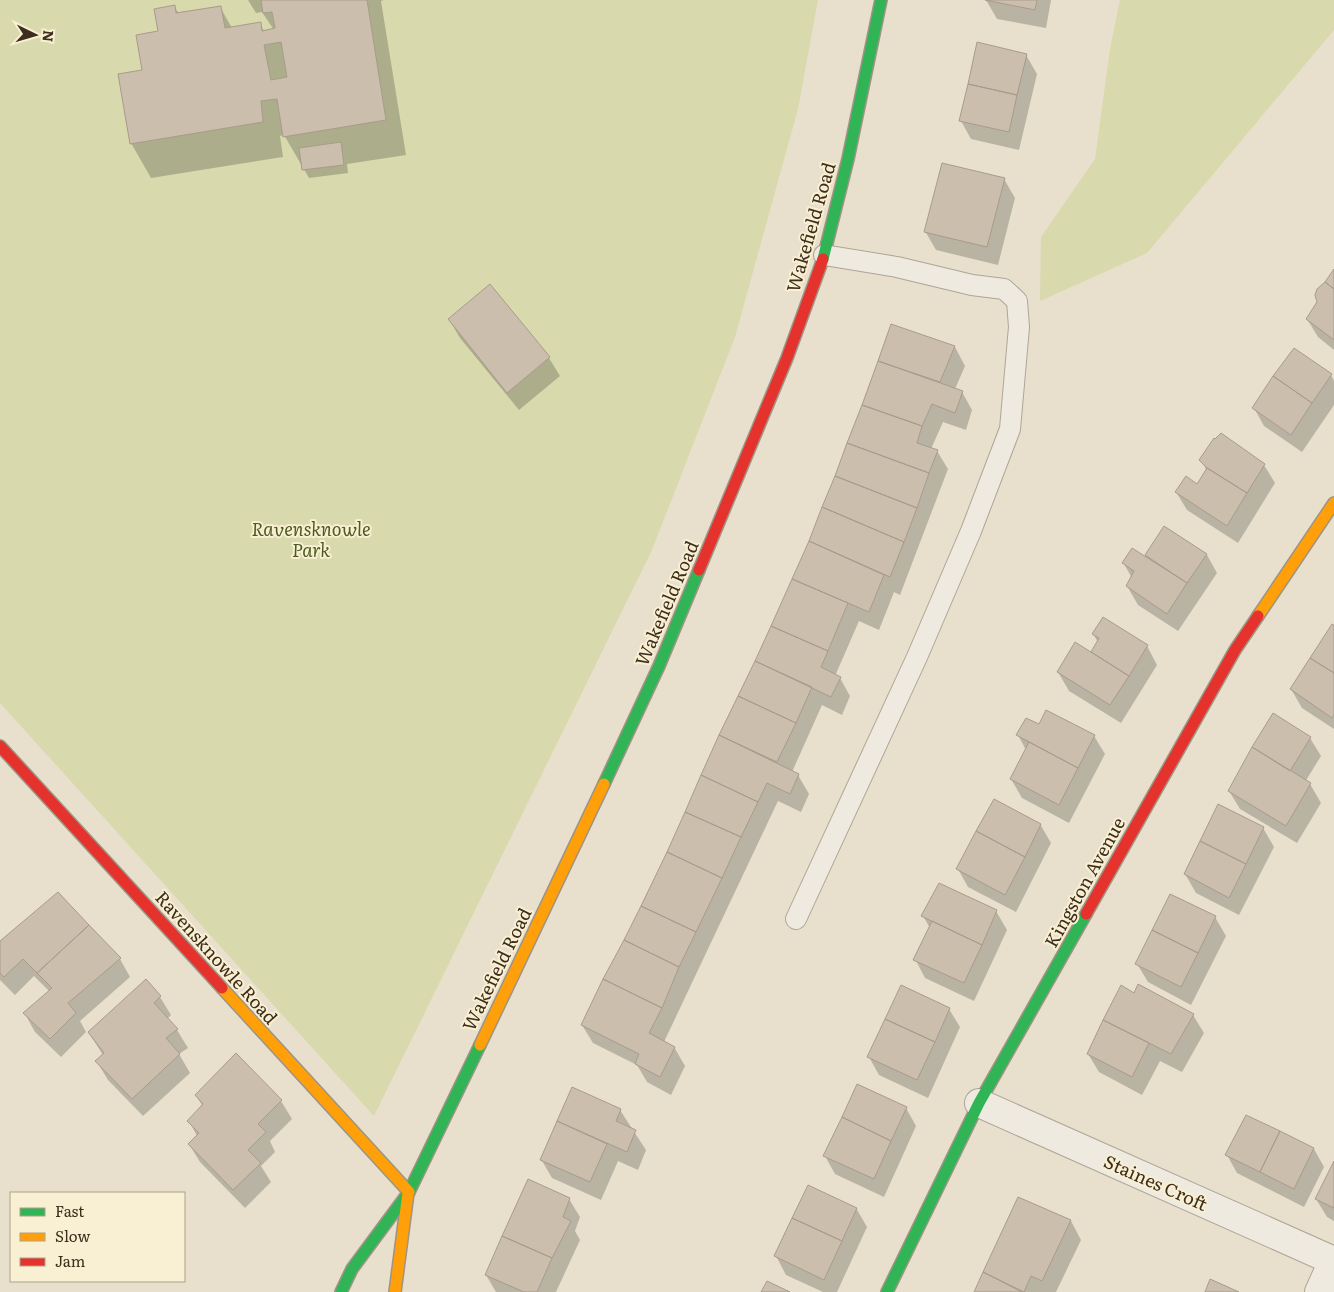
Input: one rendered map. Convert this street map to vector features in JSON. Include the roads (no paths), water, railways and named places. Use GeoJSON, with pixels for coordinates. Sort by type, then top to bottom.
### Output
{"type":"FeatureCollection","features":[{"type":"Feature","properties":{"kind":"main road","name":"Wakefield Road"},"geometry":{"type":"LineString","coordinates":[[341,1292],[352,1269],[409,1192],[533,935],[659,666],[787,358],[824,255],[848,159],[881,0]]}},
{"type":"Feature","properties":{"kind":"main road","name":"Kingston Avenue"},"geometry":{"type":"LineString","coordinates":[[887,1292],[979,1103],[1235,650],[1334,503]]}},
{"type":"Feature","properties":{"kind":"main road","name":"Ravensknowle Road"},"geometry":{"type":"LineString","coordinates":[[0,746],[409,1192]]}},
{"type":"Feature","properties":{"kind":"main road","name":"Wakefield Road"},"geometry":{"type":"LineString","coordinates":[[395,1292],[409,1192]]}},
{"type":"Feature","properties":{"kind":"street","name":"Staines Croft"},"geometry":{"type":"LineString","coordinates":[[979,1103],[1333,1261],[1319,1292]]}},
{"type":"Feature","properties":{"kind":"lane"},"geometry":{"type":"LineString","coordinates":[[796,919],[917,657],[971,531],[1010,429],[1018,327],[1017,301],[1004,289],[972,285],[897,267],[824,255]]}},
{"type":"Feature","properties":{"kind":"park label","name":"Ravensknowle Park"},"geometry":{"type":"Point","coordinates":[311,538]}}]}
